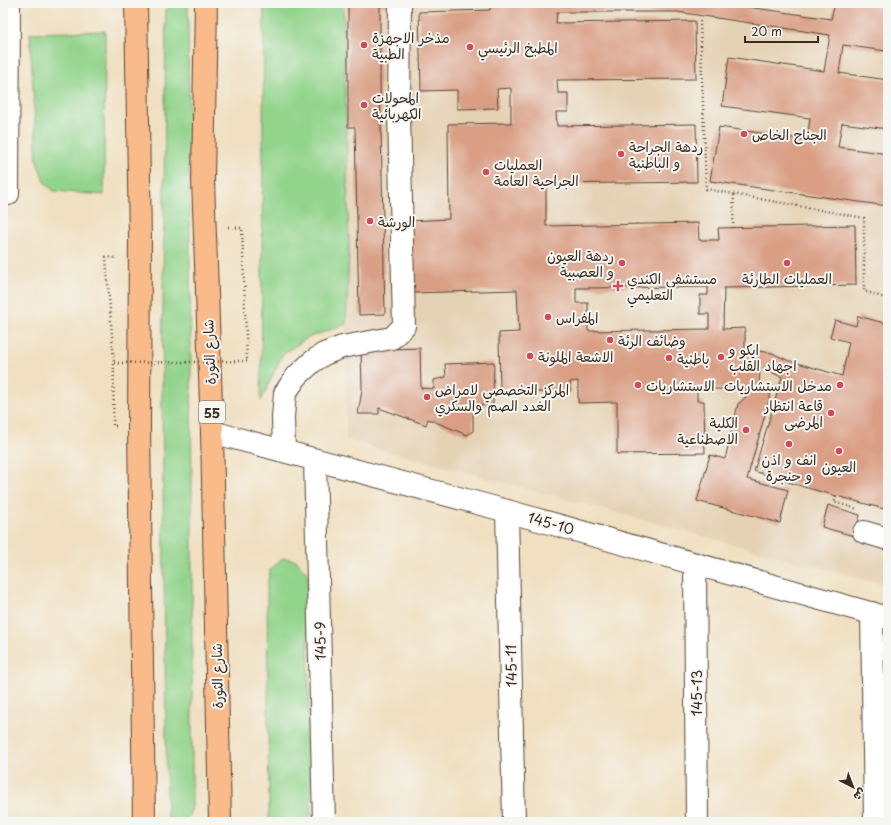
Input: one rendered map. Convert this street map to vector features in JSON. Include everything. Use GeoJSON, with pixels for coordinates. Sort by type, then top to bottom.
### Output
{"type":"FeatureCollection","features":[{"type":"Feature","properties":{"kind":"main road"},"geometry":{"type":"LineString","coordinates":[[136,3],[140,239],[139,427],[144,822]]}},
{"type":"Feature","properties":{"kind":"main road","name":"شارع الثورة"},"geometry":{"type":"LineString","coordinates":[[206,3],[203,180],[212,432],[218,818]]}},
{"type":"Feature","properties":{"kind":"street"},"geometry":{"type":"LineString","coordinates":[[3,194],[8,194],[9,3]]}},
{"type":"Feature","properties":{"kind":"street"},"geometry":{"type":"LineString","coordinates":[[284,451],[283,417],[285,393],[297,376],[312,362],[324,354],[342,347],[392,338],[404,326],[399,114],[400,3]]}},
{"type":"Feature","properties":{"kind":"street","name":"145-10"},"geometry":{"type":"LineString","coordinates":[[212,432],[507,511],[880,616]]}},
{"type":"Feature","properties":{"kind":"street","name":"145-9"},"geometry":{"type":"LineString","coordinates":[[315,460],[324,822]]}},
{"type":"Feature","properties":{"kind":"street","name":"145-11"},"geometry":{"type":"LineString","coordinates":[[507,511],[514,822]]}},
{"type":"Feature","properties":{"kind":"street"},"geometry":{"type":"LineString","coordinates":[[864,532],[888,539]]}},
{"type":"Feature","properties":{"kind":"street","name":"145-13"},"geometry":{"type":"LineString","coordinates":[[695,564],[697,822]]}},
{"type":"Feature","properties":{"kind":"street"},"geometry":{"type":"LineString","coordinates":[[875,822],[880,616]]}},
{"type":"Feature","properties":{"kind":"path"},"geometry":{"type":"LineString","coordinates":[[700,21],[706,188],[864,218],[864,291],[888,299]]}},
{"type":"Feature","properties":{"kind":"path"},"geometry":{"type":"LineString","coordinates":[[733,228],[734,194]]}},
{"type":"Feature","properties":{"kind":"path"},"geometry":{"type":"LineString","coordinates":[[114,363],[247,361],[242,228]]}},
{"type":"Feature","properties":{"kind":"path"},"geometry":{"type":"LineString","coordinates":[[106,257],[114,363],[113,426]]}},
{"type":"Feature","properties":{"kind":"shaded area","name":"مستشفى الكندي التعليمي"},"geometry":{"type":"Polygon","coordinates":[[[343,3],[888,3],[888,586],[346,440],[346,324],[349,249],[343,3]]]}},
{"type":"Feature","properties":{"kind":"green space"},"geometry":{"type":"Polygon","coordinates":[[[166,3],[188,3],[192,500],[192,807],[186,820],[181,822],[167,822],[162,400],[166,3]]]}},
{"type":"Feature","properties":{"kind":"green space"},"geometry":{"type":"Polygon","coordinates":[[[264,3],[343,3],[349,249],[346,324],[307,338],[282,355],[261,401],[264,3]]]}},
{"type":"Feature","properties":{"kind":"green space"},"geometry":{"type":"Polygon","coordinates":[[[105,31],[104,195],[54,191],[45,183],[37,162],[30,33],[105,31]]]}},
{"type":"Feature","properties":{"kind":"green space"},"geometry":{"type":"Polygon","coordinates":[[[283,558],[296,560],[307,573],[311,822],[269,822],[267,586],[270,570],[283,558]]]}},
{"type":"Feature","properties":{"kind":"building"},"geometry":{"type":"Polygon","coordinates":[[[351,3],[391,3],[391,5],[380,6],[380,83],[385,314],[359,315],[355,127],[348,127],[348,6],[352,6],[351,3]]]}},
{"type":"Feature","properties":{"kind":"building"},"geometry":{"type":"Polygon","coordinates":[[[490,3],[720,3],[831,19],[835,3],[888,3],[888,40],[886,51],[843,45],[839,73],[888,80],[888,129],[842,123],[838,147],[888,154],[888,206],[710,181],[719,127],[807,140],[810,118],[722,106],[729,57],[824,71],[830,35],[677,12],[557,12],[556,23],[695,21],[696,79],[557,80],[558,93],[568,93],[568,112],[556,112],[557,126],[696,124],[697,182],[546,184],[546,226],[698,223],[699,240],[719,240],[718,228],[855,225],[856,285],[724,288],[723,329],[745,328],[745,349],[772,353],[787,360],[842,376],[849,342],[830,337],[835,320],[856,326],[858,316],[888,324],[888,510],[804,487],[754,471],[782,377],[760,367],[759,391],[771,393],[747,479],[788,490],[780,523],[697,501],[710,455],[725,459],[738,404],[746,397],[745,389],[697,389],[697,401],[704,401],[705,453],[617,454],[617,402],[578,403],[578,381],[570,382],[570,392],[500,392],[499,333],[519,332],[517,290],[410,293],[408,221],[449,219],[448,124],[511,123],[511,88],[497,89],[498,108],[457,109],[457,90],[421,91],[419,12],[490,10],[490,3]],[[708,287],[576,288],[576,303],[588,303],[588,331],[709,329],[709,314],[700,314],[700,295],[708,295],[708,287]]]}},
{"type":"Feature","properties":{"kind":"building","name":"المركز التخصصي لامراض الغدد الصم والسكري"},"geometry":{"type":"Polygon","coordinates":[[[420,348],[421,388],[434,389],[434,380],[446,377],[445,364],[494,362],[493,404],[473,406],[473,431],[467,435],[428,419],[426,425],[379,408],[379,414],[358,414],[362,390],[361,350],[420,348]]]}},
{"type":"Feature","properties":{"kind":"building"},"geometry":{"type":"Polygon","coordinates":[[[828,505],[860,515],[854,536],[822,527],[828,505]]]}},
{"type":"Feature","properties":{"kind":"place","name":"مذخر الاجهزة الطبية"},"geometry":{"type":"Point","coordinates":[364,45]}},
{"type":"Feature","properties":{"kind":"place","name":"المطبخ الرئيسي"},"geometry":{"type":"Point","coordinates":[470,47]}},
{"type":"Feature","properties":{"kind":"place","name":"المحولات الكهربائية"},"geometry":{"type":"Point","coordinates":[364,105]}},
{"type":"Feature","properties":{"kind":"place","name":"الجناح الخاص"},"geometry":{"type":"Point","coordinates":[744,134]}},
{"type":"Feature","properties":{"kind":"place","name":"ردهة الجراحة و الباطنية"},"geometry":{"type":"Point","coordinates":[621,154]}},
{"type":"Feature","properties":{"kind":"place","name":"العمليات الجراحية العامة"},"geometry":{"type":"Point","coordinates":[486,172]}},
{"type":"Feature","properties":{"kind":"place","name":"الورشة"},"geometry":{"type":"Point","coordinates":[370,221]}},
{"type":"Feature","properties":{"kind":"place","name":"ردهة العيون و العصبية"},"geometry":{"type":"Point","coordinates":[622,263]}},
{"type":"Feature","properties":{"kind":"place","name":"العمليات الطارئة"},"geometry":{"type":"Point","coordinates":[787,263]}},
{"type":"Feature","properties":{"kind":"place","name":"مستشفى الكندي التعليمي"},"geometry":{"type":"Point","coordinates":[618,286]}},
{"type":"Feature","properties":{"kind":"place","name":"المفراس"},"geometry":{"type":"Point","coordinates":[548,317]}},
{"type":"Feature","properties":{"kind":"place","name":"وضائف الرئة"},"geometry":{"type":"Point","coordinates":[610,340]}},
{"type":"Feature","properties":{"kind":"place","name":"الاشعة الملونة"},"geometry":{"type":"Point","coordinates":[530,356]}},
{"type":"Feature","properties":{"kind":"place","name":"ايكو و اجهاد القلب"},"geometry":{"type":"Point","coordinates":[721,357]}},
{"type":"Feature","properties":{"kind":"place","name":"باطنية"},"geometry":{"type":"Point","coordinates":[669,358]}},
{"type":"Feature","properties":{"kind":"place","name":"الاستشاريات"},"geometry":{"type":"Point","coordinates":[638,385]}},
{"type":"Feature","properties":{"kind":"place","name":"مدخل الاستشاريات"},"geometry":{"type":"Point","coordinates":[840,385]}},
{"type":"Feature","properties":{"kind":"place","name":"المركز التخصصي لامراض الغدد الصم والسكري"},"geometry":{"type":"Point","coordinates":[427,397]}},
{"type":"Feature","properties":{"kind":"place","name":"قاعة انتظار المرضى"},"geometry":{"type":"Point","coordinates":[831,413]}},
{"type":"Feature","properties":{"kind":"place","name":"الكلية الاصطناعية"},"geometry":{"type":"Point","coordinates":[746,430]}},
{"type":"Feature","properties":{"kind":"place","name":"انف و اذن و حنجرة"},"geometry":{"type":"Point","coordinates":[789,444]}},
{"type":"Feature","properties":{"kind":"place","name":"العيون"},"geometry":{"type":"Point","coordinates":[839,451]}}]}
